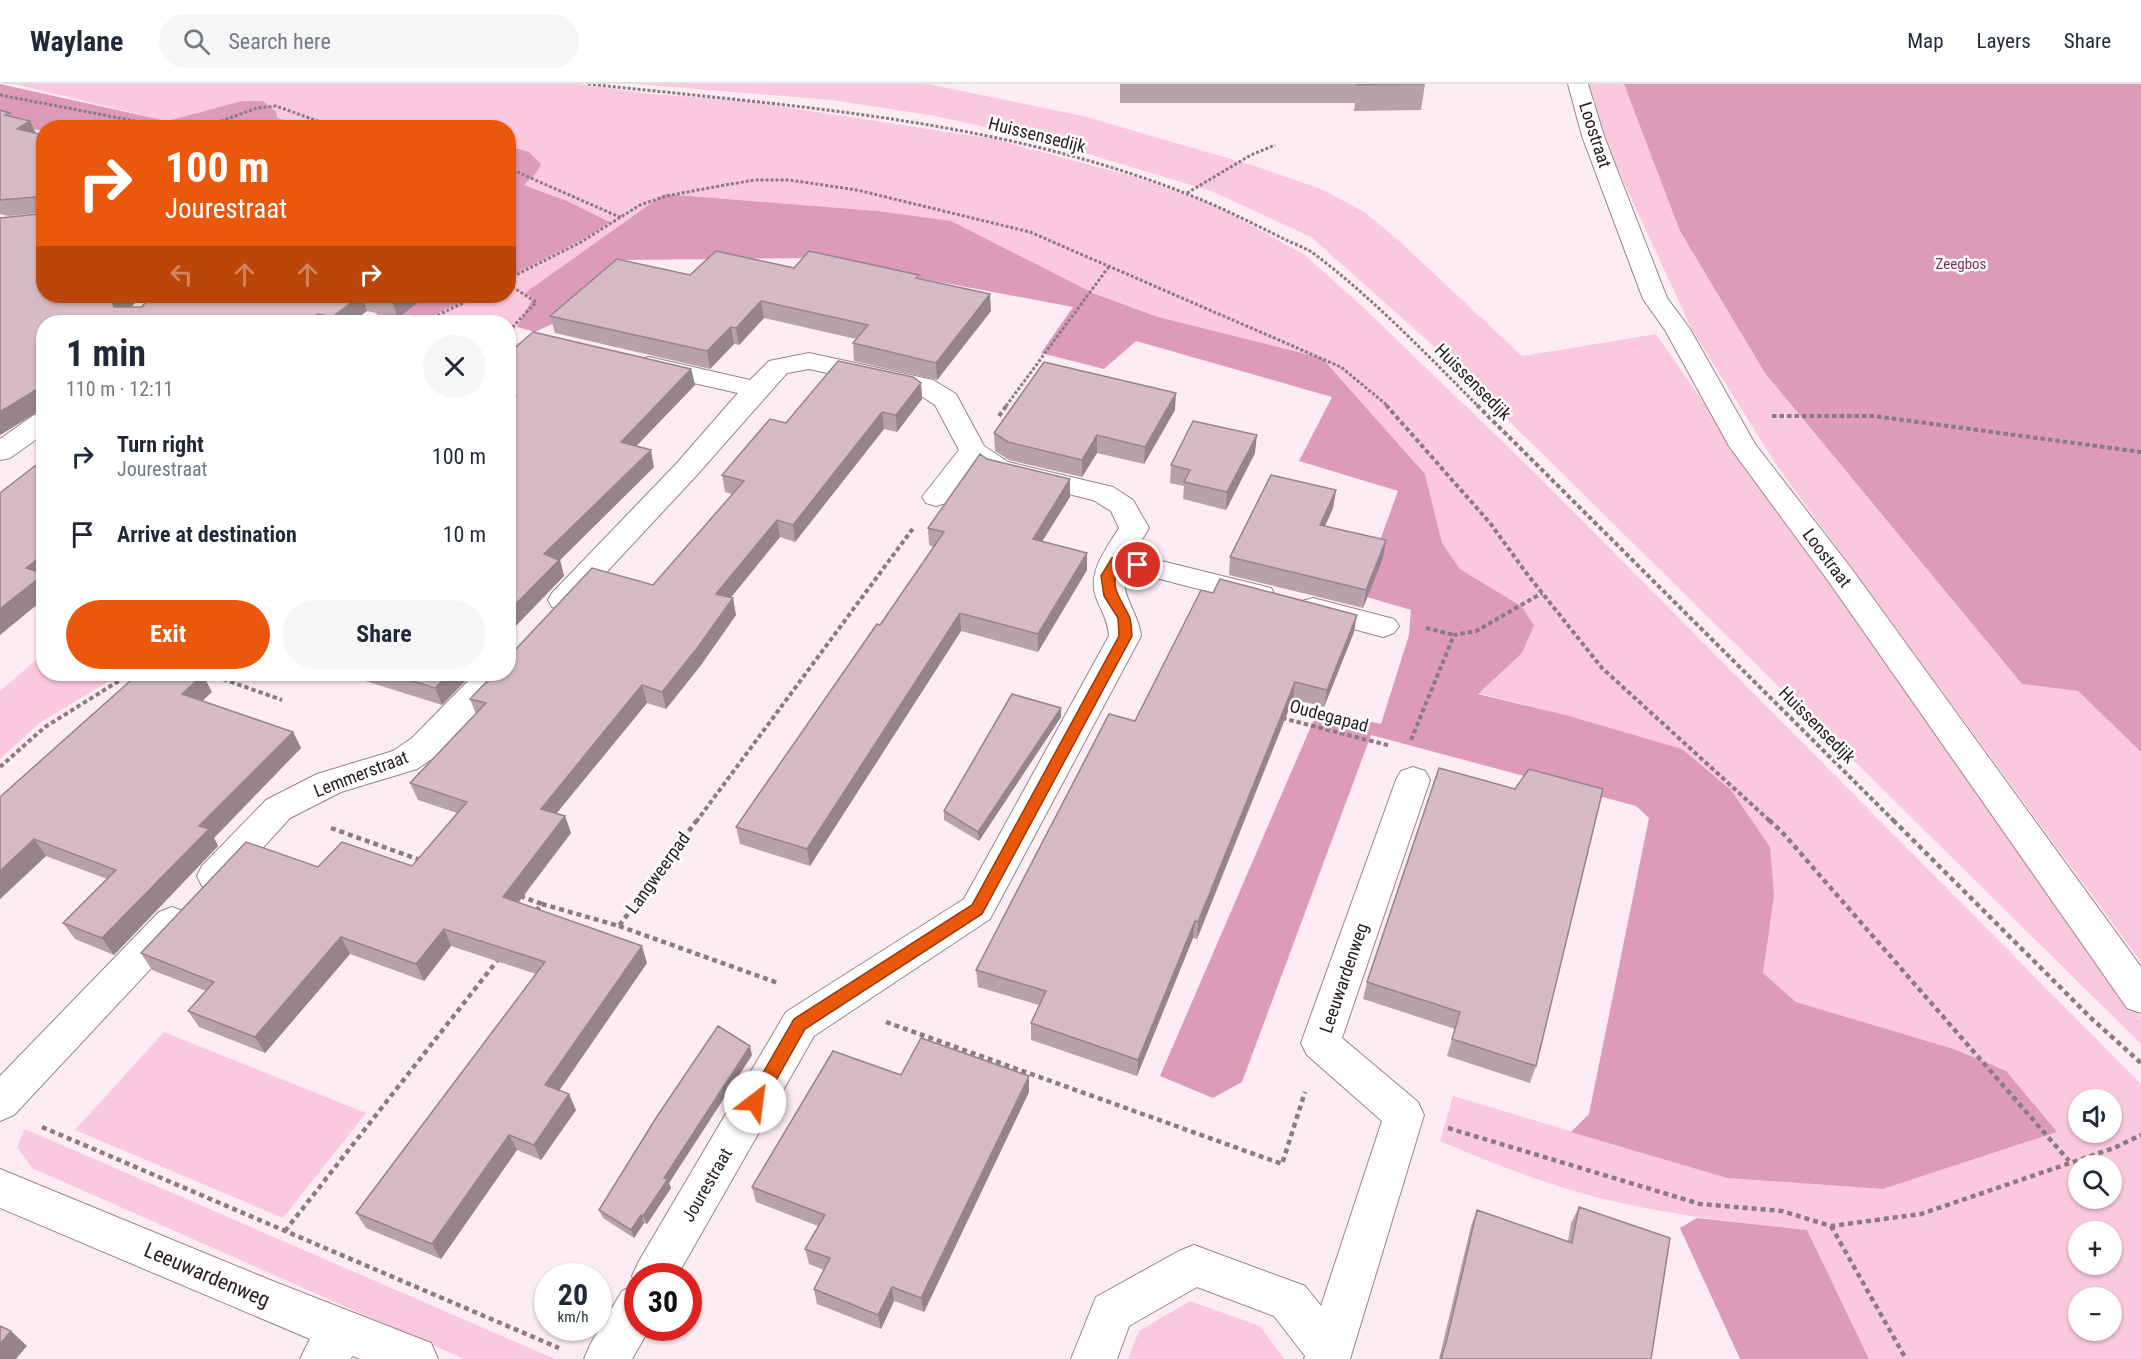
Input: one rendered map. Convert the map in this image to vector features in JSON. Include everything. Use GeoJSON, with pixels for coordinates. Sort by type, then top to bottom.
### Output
{"type":"FeatureCollection","features":[{"type":"Feature","properties":{"kind":"street","name":"Loostraat"},"geometry":{"type":"LineString","coordinates":[[1578,84],[1593,136],[1655,299],[1677,329],[1743,446],[1840,575],[2141,997]]}},
{"type":"Feature","properties":{"kind":"street"},"geometry":{"type":"LineString","coordinates":[[623,358],[756,389]]}},
{"type":"Feature","properties":{"kind":"street"},"geometry":{"type":"LineString","coordinates":[[548,616],[686,470],[778,367],[809,361],[924,386],[946,400],[973,451],[936,497]]}},
{"type":"Feature","properties":{"kind":"street"},"geometry":{"type":"LineString","coordinates":[[0,452],[36,427]]}},
{"type":"Feature","properties":{"kind":"street","name":"Jourestraat"},"geometry":{"type":"LineString","coordinates":[[662,1263],[800,1024],[977,909],[1125,636],[1124,618],[1110,596],[1108,576],[1134,528],[1123,506],[1103,493],[998,468],[973,451]]}},
{"type":"Feature","properties":{"kind":"street"},"geometry":{"type":"LineString","coordinates":[[1116,561],[1160,569],[1383,626]]}},
{"type":"Feature","properties":{"kind":"street","name":"Lemmerstraat"},"geometry":{"type":"LineString","coordinates":[[0,1103],[278,810],[329,783],[405,760],[424,747],[487,681]]}},
{"type":"Feature","properties":{"kind":"street","name":"Leeuwardenweg"},"geometry":{"type":"LineString","coordinates":[[1404,1115],[1321,1043],[1410,765]]}},
{"type":"Feature","properties":{"kind":"street"},"geometry":{"type":"LineString","coordinates":[[1328,1355],[1404,1115]]}},
{"type":"Feature","properties":{"kind":"street","name":"Leeuwardenweg"},"geometry":{"type":"LineString","coordinates":[[0,1188],[333,1345],[415,1359]]}},
{"type":"Feature","properties":{"kind":"street"},"geometry":{"type":"LineString","coordinates":[[1094,1359],[1112,1312],[1194,1265],[1289,1301],[1328,1355]]}},
{"type":"Feature","properties":{"kind":"street"},"geometry":{"type":"LineString","coordinates":[[607,1359],[624,1330]]}},
{"type":"Feature","properties":{"kind":"path","name":"Huissensedijk"},"geometry":{"type":"LineString","coordinates":[[588,84],[897,119],[994,137],[1112,168],[1186,193],[1239,216],[1311,252],[1400,328],[2075,1002],[2141,1063]]}},
{"type":"Feature","properties":{"kind":"path"},"geometry":{"type":"LineString","coordinates":[[0,95],[130,120]]}},
{"type":"Feature","properties":{"kind":"path"},"geometry":{"type":"LineString","coordinates":[[224,120],[257,108],[276,106],[315,120]]}},
{"type":"Feature","properties":{"kind":"path"},"geometry":{"type":"LineString","coordinates":[[1186,193],[1251,155],[1275,145]]}},
{"type":"Feature","properties":{"kind":"path"},"geometry":{"type":"LineString","coordinates":[[516,170],[622,218]]}},
{"type":"Feature","properties":{"kind":"path"},"geometry":{"type":"LineString","coordinates":[[516,275],[640,206],[666,196],[755,180],[789,180],[857,190],[1030,232],[1341,367],[1388,406],[1490,523],[1602,668],[1782,832],[2068,1160]]}},
{"type":"Feature","properties":{"kind":"path"},"geometry":{"type":"LineString","coordinates":[[973,451],[1110,265]]}},
{"type":"Feature","properties":{"kind":"path"},"geometry":{"type":"LineString","coordinates":[[516,289],[536,302],[516,323]]}},
{"type":"Feature","properties":{"kind":"path"},"geometry":{"type":"LineString","coordinates":[[438,315],[463,303]]}},
{"type":"Feature","properties":{"kind":"path"},"geometry":{"type":"LineString","coordinates":[[516,344],[529,346]]}},
{"type":"Feature","properties":{"kind":"path"},"geometry":{"type":"LineString","coordinates":[[1726,416],[1874,416],[2141,452]]}},
{"type":"Feature","properties":{"kind":"path","name":"Langweerpad"},"geometry":{"type":"LineString","coordinates":[[509,892],[619,926],[936,497]]}},
{"type":"Feature","properties":{"kind":"path"},"geometry":{"type":"LineString","coordinates":[[1410,765],[1454,635],[1476,631],[1542,592]]}},
{"type":"Feature","properties":{"kind":"path"},"geometry":{"type":"LineString","coordinates":[[0,767],[45,727],[119,681]]}},
{"type":"Feature","properties":{"kind":"path"},"geometry":{"type":"LineString","coordinates":[[229,681],[282,700]]}},
{"type":"Feature","properties":{"kind":"path","name":"Oudegapad"},"geometry":{"type":"LineString","coordinates":[[1272,715],[1410,765]]}},
{"type":"Feature","properties":{"kind":"path"},"geometry":{"type":"LineString","coordinates":[[278,810],[421,861]]}},
{"type":"Feature","properties":{"kind":"path"},"geometry":{"type":"LineString","coordinates":[[535,913],[542,904]]}},
{"type":"Feature","properties":{"kind":"path"},"geometry":{"type":"LineString","coordinates":[[619,926],[1282,1164],[1321,1043]]}},
{"type":"Feature","properties":{"kind":"path"},"geometry":{"type":"LineString","coordinates":[[285,1231],[505,950]]}},
{"type":"Feature","properties":{"kind":"path"},"geometry":{"type":"LineString","coordinates":[[1404,1115],[1700,1203],[1782,1212],[1831,1226],[1921,1214],[2068,1161]]}},
{"type":"Feature","properties":{"kind":"path"},"geometry":{"type":"LineString","coordinates":[[33,1123],[562,1350]]}},
{"type":"Feature","properties":{"kind":"path"},"geometry":{"type":"LineString","coordinates":[[2090,1155],[2114,1148],[2141,1135]]}},
{"type":"Feature","properties":{"kind":"path"},"geometry":{"type":"LineString","coordinates":[[1831,1226],[1906,1359]]}},
{"type":"Feature","properties":{"kind":"shaded area"},"geometry":{"type":"Polygon","coordinates":[[[14,84],[578,84],[651,94],[740,100],[994,139],[1135,177],[1214,205],[1305,255],[1365,309],[1535,473],[2141,1084],[2141,1359],[1869,1359],[1807,1230],[1690,1216],[1598,1198],[1529,1176],[1440,1141],[1453,1096],[1727,1178],[1883,1189],[2057,1132],[1954,1049],[1796,1002],[1762,973],[1774,896],[1731,790],[1682,749],[1566,715],[1477,693],[1522,653],[1521,606],[1460,569],[1442,543],[1425,474],[1322,358],[1158,317],[877,211],[664,194],[526,293],[533,298],[516,328],[516,315],[434,315],[459,303],[516,303],[516,273],[585,238],[609,221],[524,185],[537,172],[529,152],[516,149],[516,120],[285,120],[242,101],[171,120],[163,120],[14,84]]]}},
{"type":"Feature","properties":{"kind":"shaded area"},"geometry":{"type":"Polygon","coordinates":[[[636,84],[928,84],[1083,116],[1255,166],[1321,189],[1366,213],[1522,356],[1656,334],[1897,678],[2141,1018],[2141,1044],[1430,343],[1311,237],[1211,191],[1031,137],[935,116],[832,100],[636,84]]]}},
{"type":"Feature","properties":{"kind":"shaded area"},"geometry":{"type":"Polygon","coordinates":[[[1588,84],[2141,84],[1680,231],[1765,373],[2022,684],[2078,691],[2141,752],[2141,962],[1777,466],[1691,328],[1610,152],[1588,84]]]}},
{"type":"Feature","properties":{"kind":"shaded area"},"geometry":{"type":"Polygon","coordinates":[[[36,660],[36,681],[109,681],[41,722],[0,759],[0,691],[36,660]]]}},
{"type":"Feature","properties":{"kind":"shaded area"},"geometry":{"type":"Polygon","coordinates":[[[164,1032],[366,1113],[283,1218],[75,1130],[164,1032]]]}},
{"type":"Feature","properties":{"kind":"shaded area"},"geometry":{"type":"Polygon","coordinates":[[[25,1129],[555,1359],[464,1359],[32,1168],[17,1147],[25,1129]]]}},
{"type":"Feature","properties":{"kind":"shaded area"},"geometry":{"type":"Polygon","coordinates":[[[1190,1301],[1260,1326],[1284,1359],[1128,1359],[1139,1331],[1190,1301]]]}},
{"type":"Feature","properties":{"kind":"green space"},"geometry":{"type":"Polygon","coordinates":[[[0,84],[162,120],[36,120],[36,130],[0,122],[0,84]]]}},
{"type":"Feature","properties":{"kind":"green space","name":"Zeegbos"},"geometry":{"type":"Polygon","coordinates":[[[1624,84],[2141,84],[2141,752],[2078,691],[2022,684],[1765,373],[1680,231],[1624,84]]]}},
{"type":"Feature","properties":{"kind":"green space"},"geometry":{"type":"Polygon","coordinates":[[[242,101],[263,101],[276,112],[277,118],[285,120],[171,120],[242,101]]]}},
{"type":"Feature","properties":{"kind":"green space"},"geometry":{"type":"Polygon","coordinates":[[[516,148],[529,152],[541,164],[537,172],[524,185],[567,201],[610,222],[585,238],[516,273],[516,148]]]}},
{"type":"Feature","properties":{"kind":"green space"},"geometry":{"type":"Polygon","coordinates":[[[664,194],[877,211],[951,221],[1093,293],[1158,317],[1322,358],[1425,474],[1442,543],[1460,569],[1521,606],[1534,625],[1522,653],[1478,694],[1566,715],[1682,749],[1731,790],[1770,847],[1774,896],[1763,973],[1796,1002],[1954,1049],[2006,1071],[2057,1132],[1883,1189],[1727,1178],[1571,1132],[1589,1114],[1649,818],[1636,806],[1371,735],[1242,1082],[1213,1098],[1160,1076],[1318,710],[1381,724],[1409,635],[1411,610],[1360,595],[1398,491],[1299,461],[1332,397],[1136,341],[1104,369],[1041,353],[1073,307],[813,258],[621,260],[552,324],[535,332],[517,327],[533,298],[525,293],[664,194]]]}},
{"type":"Feature","properties":{"kind":"green space"},"geometry":{"type":"Polygon","coordinates":[[[401,303],[459,303],[434,315],[376,315],[383,309],[401,303]]]}},
{"type":"Feature","properties":{"kind":"green space"},"geometry":{"type":"Polygon","coordinates":[[[1697,1218],[1807,1230],[1869,1359],[1740,1359],[1680,1228],[1697,1218]]]}},
{"type":"Feature","properties":{"kind":"building"},"geometry":{"type":"Polygon","coordinates":[[[1357,84],[1425,84],[1357,85],[1357,84]]]}},
{"type":"Feature","properties":{"kind":"building"},"geometry":{"type":"Polygon","coordinates":[[[0,110],[10,113],[5,115],[30,121],[17,129],[36,133],[36,197],[0,200],[0,110]]]}},
{"type":"Feature","properties":{"kind":"building"},"geometry":{"type":"Polygon","coordinates":[[[36,214],[36,303],[114,303],[114,307],[142,307],[145,303],[351,303],[335,315],[36,315],[36,390],[0,412],[0,218],[36,214]]]}},
{"type":"Feature","properties":{"kind":"building"},"geometry":{"type":"Polygon","coordinates":[[[716,251],[794,268],[809,251],[919,275],[916,278],[990,294],[936,363],[853,343],[868,325],[761,301],[736,328],[731,327],[707,351],[550,316],[617,259],[690,275],[716,251]]]}},
{"type":"Feature","properties":{"kind":"building"},"geometry":{"type":"Polygon","coordinates":[[[533,332],[691,369],[621,442],[651,450],[544,554],[559,560],[516,604],[516,396],[516,347],[533,332]]]}},
{"type":"Feature","properties":{"kind":"building"},"geometry":{"type":"Polygon","coordinates":[[[838,361],[913,377],[921,383],[896,415],[882,412],[793,525],[777,520],[716,594],[733,598],[662,692],[642,685],[541,809],[565,816],[503,897],[642,946],[545,1085],[569,1094],[534,1145],[509,1135],[432,1244],[356,1213],[545,962],[444,929],[416,964],[341,937],[255,1037],[188,1011],[214,982],[141,953],[246,842],[318,867],[342,842],[412,866],[467,802],[410,783],[486,703],[470,699],[487,681],[516,681],[516,649],[592,568],[653,585],[744,481],[722,475],[770,419],[786,423],[838,361]]]}},
{"type":"Feature","properties":{"kind":"building"},"geometry":{"type":"Polygon","coordinates":[[[1044,362],[1176,393],[1145,447],[1097,435],[1082,460],[1008,442],[994,433],[1044,362]]]}},
{"type":"Feature","properties":{"kind":"building"},"geometry":{"type":"Polygon","coordinates":[[[1193,421],[1257,435],[1227,492],[1184,482],[1190,470],[1171,465],[1193,421]]]}},
{"type":"Feature","properties":{"kind":"building"},"geometry":{"type":"Polygon","coordinates":[[[980,454],[987,459],[1070,479],[1033,539],[1087,553],[1038,634],[960,613],[807,849],[736,827],[944,532],[928,528],[980,454]]]}},
{"type":"Feature","properties":{"kind":"building"},"geometry":{"type":"Polygon","coordinates":[[[36,465],[36,560],[26,568],[36,571],[36,580],[0,609],[0,493],[36,465]]]}},
{"type":"Feature","properties":{"kind":"building"},"geometry":{"type":"Polygon","coordinates":[[[1271,475],[1336,490],[1320,525],[1386,540],[1366,590],[1230,557],[1271,475]]]}},
{"type":"Feature","properties":{"kind":"building"},"geometry":{"type":"Polygon","coordinates":[[[1220,579],[1357,615],[1327,690],[1295,682],[1198,922],[1195,921],[1138,1060],[1031,1023],[1046,991],[976,970],[1109,714],[1135,721],[1201,590],[1213,593],[1220,579]]]}},
{"type":"Feature","properties":{"kind":"building"},"geometry":{"type":"Polygon","coordinates":[[[130,681],[196,681],[182,694],[293,732],[199,826],[209,829],[102,938],[63,923],[116,870],[34,839],[0,871],[0,797],[130,681]]]}},
{"type":"Feature","properties":{"kind":"building"},"geometry":{"type":"Polygon","coordinates":[[[412,681],[442,681],[435,688],[412,681]]]}},
{"type":"Feature","properties":{"kind":"building"},"geometry":{"type":"Polygon","coordinates":[[[1012,694],[1061,708],[978,832],[944,811],[1012,694]]]}},
{"type":"Feature","properties":{"kind":"building"},"geometry":{"type":"Polygon","coordinates":[[[1439,768],[1515,789],[1529,769],[1603,789],[1536,1066],[1452,1039],[1460,1012],[1367,982],[1439,768]]]}},
{"type":"Feature","properties":{"kind":"building"},"geometry":{"type":"Polygon","coordinates":[[[718,1026],[750,1046],[664,1178],[668,1179],[631,1230],[599,1210],[656,1118],[718,1026]]]}},
{"type":"Feature","properties":{"kind":"building"},"geometry":{"type":"Polygon","coordinates":[[[921,1038],[1029,1076],[921,1298],[892,1287],[878,1315],[814,1289],[830,1258],[805,1249],[825,1215],[752,1187],[833,1051],[901,1075],[921,1038]]]}},
{"type":"Feature","properties":{"kind":"building"},"geometry":{"type":"Polygon","coordinates":[[[1579,1207],[1670,1238],[1651,1359],[1441,1359],[1477,1210],[1572,1243],[1579,1207]]]}},
{"type":"Feature","properties":{"kind":"building"},"geometry":{"type":"Polygon","coordinates":[[[0,1326],[11,1331],[0,1344],[0,1326]]]}},
{"type":"Feature","properties":{"kind":"route"},"geometry":{"type":"LineString","coordinates":[[755,1102],[800,1024],[977,909],[1125,636],[1124,618],[1110,596],[1108,576],[1116,561],[1138,565]]}}]}
